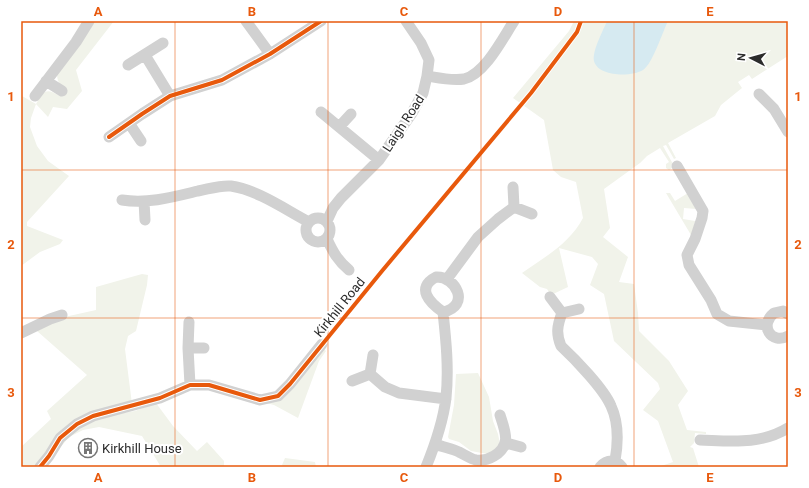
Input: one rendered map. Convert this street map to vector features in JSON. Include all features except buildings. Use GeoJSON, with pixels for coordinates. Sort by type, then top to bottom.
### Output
{"type":"FeatureCollection","features":[{"type":"Feature","properties":{"kind":"street"},"geometry":{"type":"LineString","coordinates":[[35,96],[90,21]]}},
{"type":"Feature","properties":{"kind":"street"},"geometry":{"type":"LineString","coordinates":[[246,21],[270,54]]}},
{"type":"Feature","properties":{"kind":"street"},"geometry":{"type":"LineString","coordinates":[[109,137],[170,96],[222,80],[270,54],[321,21]]}},
{"type":"Feature","properties":{"kind":"street","name":"Laigh Road"},"geometry":{"type":"LineString","coordinates":[[327,221],[333,208],[341,198],[379,160],[412,113],[423,93],[429,60],[421,43],[406,21]]}},
{"type":"Feature","properties":{"kind":"street"},"geometry":{"type":"LineString","coordinates":[[427,76],[448,79],[465,78],[480,70],[514,21]]}},
{"type":"Feature","properties":{"kind":"street"},"geometry":{"type":"LineString","coordinates":[[128,65],[163,43]]}},
{"type":"Feature","properties":{"kind":"street"},"geometry":{"type":"LineString","coordinates":[[145,54],[170,96]]}},
{"type":"Feature","properties":{"kind":"street"},"geometry":{"type":"LineString","coordinates":[[46,81],[62,91]]}},
{"type":"Feature","properties":{"kind":"street"},"geometry":{"type":"LineString","coordinates":[[759,94],[774,109],[788,132]]}},
{"type":"Feature","properties":{"kind":"street","name":"Laigh Road"},"geometry":{"type":"LineString","coordinates":[[321,112],[379,160]]}},
{"type":"Feature","properties":{"kind":"street"},"geometry":{"type":"LineString","coordinates":[[339,127],[351,114]]}},
{"type":"Feature","properties":{"kind":"street"},"geometry":{"type":"LineString","coordinates":[[129,123],[141,141]]}},
{"type":"Feature","properties":{"kind":"street"},"geometry":{"type":"LineString","coordinates":[[677,166],[703,211],[702,218],[687,255],[689,265],[711,300],[717,314],[729,321],[766,325]]}},
{"type":"Feature","properties":{"kind":"street"},"geometry":{"type":"LineString","coordinates":[[122,200],[155,200],[220,186],[231,186],[253,192],[309,222]]}},
{"type":"Feature","properties":{"kind":"street"},"geometry":{"type":"LineString","coordinates":[[513,187],[514,207]]}},
{"type":"Feature","properties":{"kind":"street"},"geometry":{"type":"LineString","coordinates":[[144,201],[145,220]]}},
{"type":"Feature","properties":{"kind":"street"},"geometry":{"type":"LineString","coordinates":[[514,207],[532,214]]}},
{"type":"Feature","properties":{"kind":"street"},"geometry":{"type":"LineString","coordinates":[[446,279],[478,237],[514,207]]}},
{"type":"Feature","properties":{"kind":"street"},"geometry":{"type":"LineString","coordinates":[[320,218],[327,221],[330,232],[327,239],[320,242],[312,240],[307,234],[307,226],[309,222],[320,218]]}},
{"type":"Feature","properties":{"kind":"street"},"geometry":{"type":"LineString","coordinates":[[327,239],[333,253],[349,270]]}},
{"type":"Feature","properties":{"kind":"street"},"geometry":{"type":"LineString","coordinates":[[426,467],[436,444],[446,399],[447,366],[444,312],[428,299],[426,289],[428,283],[436,277],[446,279],[456,288],[459,293],[459,300],[453,309],[444,312]]}},
{"type":"Feature","properties":{"kind":"street"},"geometry":{"type":"LineString","coordinates":[[550,297],[562,313]]}},
{"type":"Feature","properties":{"kind":"street"},"geometry":{"type":"LineString","coordinates":[[562,313],[579,309]]}},
{"type":"Feature","properties":{"kind":"street"},"geometry":{"type":"LineString","coordinates":[[787,311],[778,311],[774,313],[767,320],[766,325],[769,332],[775,338],[779,339],[788,337]]}},
{"type":"Feature","properties":{"kind":"street"},"geometry":{"type":"LineString","coordinates":[[562,313],[557,329],[561,346],[602,390],[611,406],[616,426],[619,464],[607,462],[600,467]]}},
{"type":"Feature","properties":{"kind":"street"},"geometry":{"type":"LineString","coordinates":[[21,333],[48,314],[62,315]]}},
{"type":"Feature","properties":{"kind":"street"},"geometry":{"type":"LineString","coordinates":[[189,322],[188,348],[190,385]]}},
{"type":"Feature","properties":{"kind":"street","name":"Kirkhill Road"},"geometry":{"type":"LineString","coordinates":[[40,467],[60,438],[77,424],[93,416],[160,398],[190,385],[209,385],[260,400],[278,396],[290,384],[322,344]]}},
{"type":"Feature","properties":{"kind":"street"},"geometry":{"type":"LineString","coordinates":[[188,348],[204,348]]}},
{"type":"Feature","properties":{"kind":"street"},"geometry":{"type":"LineString","coordinates":[[370,374],[373,355]]}},
{"type":"Feature","properties":{"kind":"street"},"geometry":{"type":"LineString","coordinates":[[370,374],[385,387],[399,393],[446,399]]}},
{"type":"Feature","properties":{"kind":"street"},"geometry":{"type":"LineString","coordinates":[[352,381],[370,374]]}},
{"type":"Feature","properties":{"kind":"street"},"geometry":{"type":"LineString","coordinates":[[436,444],[457,451],[476,460],[485,460],[493,457],[502,451],[506,443],[506,434],[500,415]]}},
{"type":"Feature","properties":{"kind":"street"},"geometry":{"type":"LineString","coordinates":[[700,440],[754,441],[788,428]]}},
{"type":"Feature","properties":{"kind":"street"},"geometry":{"type":"LineString","coordinates":[[506,443],[521,447]]}},
{"type":"Feature","properties":{"kind":"shaded area"},"geometry":{"type":"Polygon","coordinates":[[[95,21],[114,21],[76,70],[82,91],[67,109],[53,107],[48,117],[36,104],[43,93],[48,91],[60,96],[65,89],[61,86],[57,78],[57,73],[95,21]]]}},
{"type":"Feature","properties":{"kind":"shaded area"},"geometry":{"type":"Polygon","coordinates":[[[574,21],[788,21],[788,56],[752,79],[749,75],[738,82],[742,88],[721,105],[715,116],[668,143],[676,158],[674,159],[666,145],[663,146],[673,164],[671,165],[672,168],[669,170],[666,168],[666,164],[669,162],[660,148],[647,156],[640,163],[604,189],[610,228],[603,237],[628,257],[619,282],[634,284],[639,331],[669,361],[688,391],[678,405],[687,430],[706,432],[706,434],[695,433],[694,443],[690,447],[693,448],[699,467],[658,467],[673,462],[658,421],[643,410],[660,389],[658,383],[614,341],[604,294],[590,285],[598,264],[592,257],[559,248],[568,287],[551,295],[547,289],[540,287],[522,273],[564,242],[578,227],[583,218],[576,182],[561,177],[553,170],[544,120],[513,98],[569,31],[574,21]]]}},
{"type":"Feature","properties":{"kind":"shaded area"},"geometry":{"type":"Polygon","coordinates":[[[607,21],[668,21],[654,55],[646,67],[643,70],[631,74],[616,74],[608,73],[602,70],[594,61],[596,47],[607,21]]]}},
{"type":"Feature","properties":{"kind":"shaded area"},"geometry":{"type":"Polygon","coordinates":[[[22,96],[36,104],[31,118],[30,127],[37,146],[48,161],[69,176],[27,222],[27,226],[63,240],[60,244],[40,252],[21,266],[21,97],[22,96]]]}},
{"type":"Feature","properties":{"kind":"shaded area"},"geometry":{"type":"Polygon","coordinates":[[[666,193],[670,193],[675,201],[688,193],[696,209],[684,208],[683,219],[695,221],[694,233],[691,235],[666,193]]]}},
{"type":"Feature","properties":{"kind":"shaded area"},"geometry":{"type":"Polygon","coordinates":[[[142,274],[148,275],[147,285],[136,331],[128,336],[125,349],[132,404],[98,410],[36,467],[21,467],[21,447],[51,419],[47,411],[87,375],[37,331],[60,318],[96,310],[96,287],[142,274]]]}},
{"type":"Feature","properties":{"kind":"shaded area"},"geometry":{"type":"Polygon","coordinates":[[[322,347],[326,351],[319,361],[298,418],[274,405],[262,402],[279,399],[322,347]]]}},
{"type":"Feature","properties":{"kind":"shaded area"},"geometry":{"type":"Polygon","coordinates":[[[478,373],[489,397],[493,421],[500,444],[496,450],[488,454],[471,451],[459,442],[449,439],[448,437],[454,405],[456,374],[478,373]]]}},
{"type":"Feature","properties":{"kind":"shaded area"},"geometry":{"type":"Polygon","coordinates":[[[156,403],[173,426],[197,451],[207,442],[224,461],[224,467],[161,467],[142,436],[99,427],[83,430],[69,437],[44,467],[61,443],[85,423],[101,417],[135,411],[156,403]]]}},
{"type":"Feature","properties":{"kind":"shaded area"},"geometry":{"type":"Polygon","coordinates":[[[285,458],[315,462],[316,467],[285,467],[282,465],[285,458]]]}},
{"type":"Feature","properties":{"kind":"cycle path"},"geometry":{"type":"LineString","coordinates":[[109,137],[170,96],[222,80],[270,54],[321,21]]}},
{"type":"Feature","properties":{"kind":"cycle path"},"geometry":{"type":"LineString","coordinates":[[40,467],[60,438],[77,424],[93,416],[160,398],[190,385],[209,385],[260,400],[278,396],[290,384],[382,271],[531,93],[577,32],[581,21]]}},
{"type":"Feature","properties":{"kind":"place","name":"Kirkhill House"},"geometry":{"type":"Point","coordinates":[88,448]}}]}
